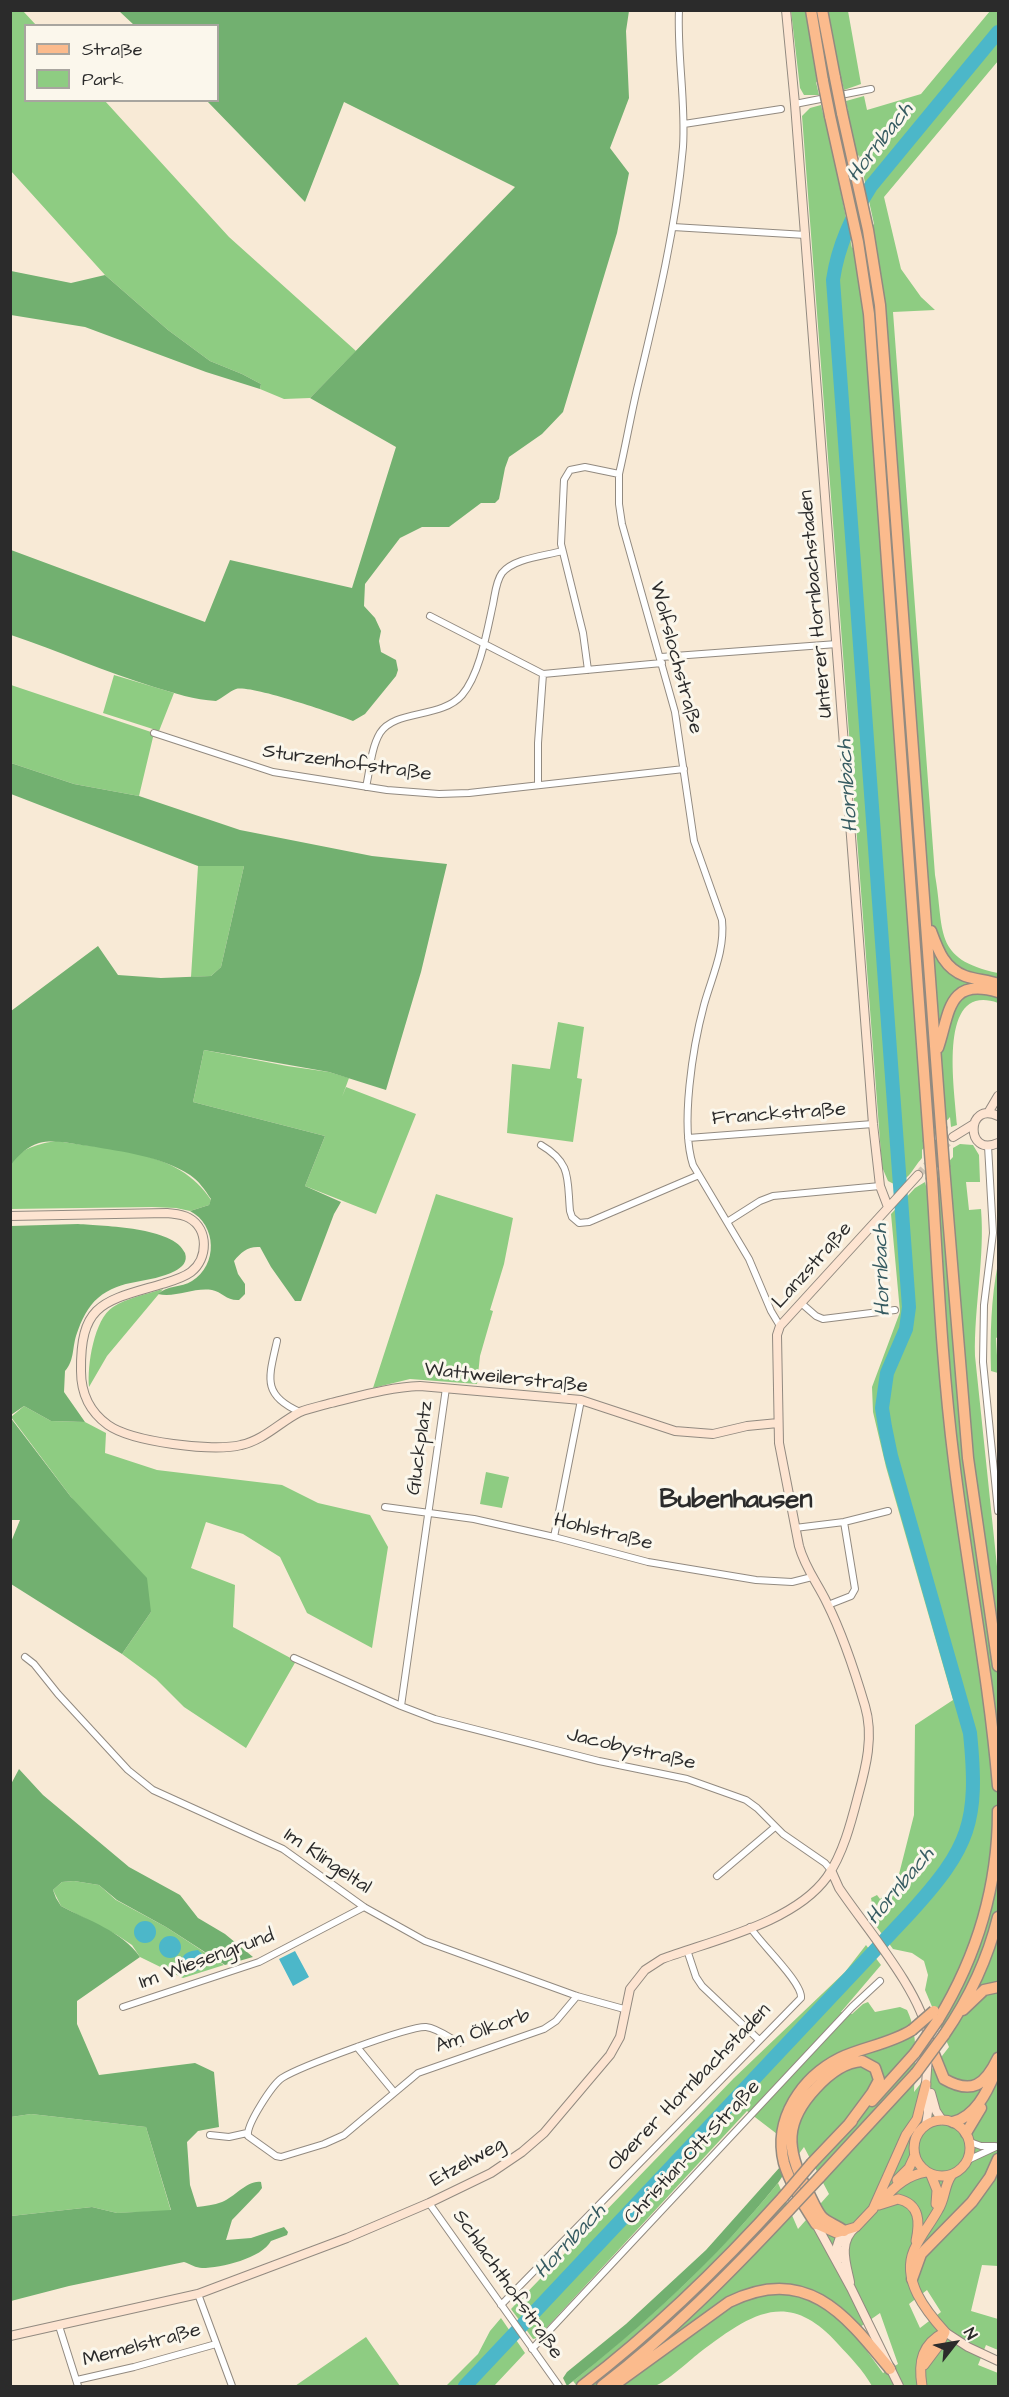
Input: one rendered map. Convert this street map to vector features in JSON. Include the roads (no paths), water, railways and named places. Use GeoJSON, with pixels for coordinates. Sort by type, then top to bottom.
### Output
{"type":"FeatureCollection","features":[{"type":"Feature","properties":{"kind":"highway"},"geometry":{"type":"LineString","coordinates":[[811,10],[823,81],[858,242],[870,335],[942,1336],[954,1460],[993,1726],[999,1786]]}},
{"type":"Feature","properties":{"kind":"highway"},"geometry":{"type":"LineString","coordinates":[[822,10],[868,230],[880,305],[968,1458],[999,1666]]}},
{"type":"Feature","properties":{"kind":"highway"},"geometry":{"type":"LineString","coordinates":[[926,913],[937,950],[945,962],[966,976],[997,985]]}},
{"type":"Feature","properties":{"kind":"highway"},"geometry":{"type":"LineString","coordinates":[[936,1053],[946,1012],[958,995],[978,988],[997,985]]}},
{"type":"Feature","properties":{"kind":"highway"},"geometry":{"type":"LineString","coordinates":[[582,2386],[639,2341],[704,2281],[812,2163],[885,2088],[915,2052],[963,1973],[978,1940],[995,1868],[999,1811]]}},
{"type":"Feature","properties":{"kind":"highway"},"geometry":{"type":"LineString","coordinates":[[602,2386],[648,2349],[711,2292],[916,2073],[956,2016],[980,1968],[999,1917]]}},
{"type":"Feature","properties":{"kind":"highway"},"geometry":{"type":"LineString","coordinates":[[956,2016],[984,1990],[999,1987]]}},
{"type":"Feature","properties":{"kind":"highway"},"geometry":{"type":"LineString","coordinates":[[816,2224],[788,2174],[783,2155],[782,2132],[791,2106],[810,2079],[832,2062],[912,2030],[936,2016]]}},
{"type":"Feature","properties":{"kind":"highway"},"geometry":{"type":"LineString","coordinates":[[929,2042],[944,2079],[963,2087],[978,2085],[984,2081],[999,2058]]}},
{"type":"Feature","properties":{"kind":"highway"},"geometry":{"type":"LineString","coordinates":[[846,2234],[825,2220],[819,2213],[797,2170],[790,2148],[790,2137],[802,2106],[823,2081],[851,2063],[866,2062],[876,2070],[878,2082],[849,2124]]}},
{"type":"Feature","properties":{"kind":"highway"},"geometry":{"type":"LineString","coordinates":[[948,2121],[964,2117],[978,2104],[992,2082],[999,2065]]}},
{"type":"Feature","properties":{"kind":"highway"},"geometry":{"type":"LineString","coordinates":[[968,2138],[999,2076]]}},
{"type":"Feature","properties":{"kind":"highway"},"geometry":{"type":"LineString","coordinates":[[912,2278],[919,2257],[925,2248],[967,2208],[990,2177],[999,2159]]}},
{"type":"Feature","properties":{"kind":"highway"},"geometry":{"type":"LineString","coordinates":[[613,2386],[729,2302],[759,2289],[790,2289],[809,2294],[825,2302],[858,2329],[890,2369]]}},
{"type":"Feature","properties":{"kind":"main road"},"geometry":{"type":"LineString","coordinates":[[877,2204],[906,2135],[917,2119],[926,2084]]}},
{"type":"Feature","properties":{"kind":"main road"},"geometry":{"type":"LineString","coordinates":[[816,2224],[833,2232],[846,2234],[856,2227],[909,2168],[915,2155],[916,2139],[926,2125],[948,2121],[968,2138],[968,2160],[961,2170],[951,2176],[946,2183],[940,2208],[914,2249]]}},
{"type":"Feature","properties":{"kind":"main road"},"geometry":{"type":"LineString","coordinates":[[915,2155],[919,2165],[929,2173],[937,2190],[935,2214]]}},
{"type":"Feature","properties":{"kind":"main road"},"geometry":{"type":"LineString","coordinates":[[877,2204],[898,2184],[914,2175],[929,2173],[951,2176]]}},
{"type":"Feature","properties":{"kind":"main road"},"geometry":{"type":"LineString","coordinates":[[877,2204],[898,2199],[908,2202],[913,2207],[919,2221],[910,2266],[912,2278],[918,2296],[945,2332],[930,2342],[924,2356],[921,2369],[922,2386]]}},
{"type":"Feature","properties":{"kind":"street","name":"Wolfslochstraße"},"geometry":{"type":"LineString","coordinates":[[679,10],[678,43],[684,124],[673,227],[619,474],[619,504],[622,524],[675,712],[694,841],[718,906],[723,933],[721,956],[705,1002],[696,1041],[691,1078],[688,1138],[691,1157],[699,1175],[756,1273],[771,1311],[780,1326]]}},
{"type":"Feature","properties":{"kind":"street","name":"Unterer Hornbachstaden"},"geometry":{"type":"LineString","coordinates":[[786,10],[806,235],[873,1124],[880,1186],[888,1207]]}},
{"type":"Feature","properties":{"kind":"street"},"geometry":{"type":"LineString","coordinates":[[795,104],[871,89]]}},
{"type":"Feature","properties":{"kind":"street"},"geometry":{"type":"LineString","coordinates":[[684,124],[781,109]]}},
{"type":"Feature","properties":{"kind":"street"},"geometry":{"type":"LineString","coordinates":[[673,227],[806,235]]}},
{"type":"Feature","properties":{"kind":"street"},"geometry":{"type":"LineString","coordinates":[[588,670],[583,633],[562,551],[563,492],[566,474],[579,466],[619,474]]}},
{"type":"Feature","properties":{"kind":"street"},"geometry":{"type":"LineString","coordinates":[[366,787],[377,741],[384,729],[396,721],[445,708],[463,694],[484,644],[503,572],[517,564],[562,551]]}},
{"type":"Feature","properties":{"kind":"street"},"geometry":{"type":"LineString","coordinates":[[429,616],[543,674],[661,660],[837,644]]}},
{"type":"Feature","properties":{"kind":"street"},"geometry":{"type":"LineString","coordinates":[[538,784],[538,743],[543,674]]}},
{"type":"Feature","properties":{"kind":"street","name":"Sturzenhofstraße"},"geometry":{"type":"LineString","coordinates":[[154,733],[273,772],[366,787],[454,794],[684,769]]}},
{"type":"Feature","properties":{"kind":"street"},"geometry":{"type":"LineString","coordinates":[[988,1113],[999,1096]]}},
{"type":"Feature","properties":{"kind":"street"},"geometry":{"type":"LineString","coordinates":[[999,1116],[988,1113],[980,1116],[974,1124],[953,1137],[977,1140],[988,1146],[999,1143]]}},
{"type":"Feature","properties":{"kind":"street","name":"Franckstraße"},"geometry":{"type":"LineString","coordinates":[[688,1138],[873,1124]]}},
{"type":"Feature","properties":{"kind":"street"},"geometry":{"type":"LineString","coordinates":[[974,1124],[973,1132],[977,1140]]}},
{"type":"Feature","properties":{"kind":"street"},"geometry":{"type":"LineString","coordinates":[[541,1145],[555,1152],[563,1162],[570,1211],[572,1217],[579,1223],[589,1222],[699,1175]]}},
{"type":"Feature","properties":{"kind":"street"},"geometry":{"type":"LineString","coordinates":[[988,1146],[993,1233],[984,1305],[983,1362],[999,1511]]}},
{"type":"Feature","properties":{"kind":"street","name":"Lanzstraße"},"geometry":{"type":"LineString","coordinates":[[780,1326],[916,1178]]}},
{"type":"Feature","properties":{"kind":"street"},"geometry":{"type":"LineString","coordinates":[[728,1222],[760,1201],[773,1196],[880,1186]]}},
{"type":"Feature","properties":{"kind":"street","name":"Wattweilerstraße"},"geometry":{"type":"LineString","coordinates":[[10,1216],[167,1213],[189,1218],[202,1233],[204,1241],[200,1264],[188,1274],[118,1296],[101,1305],[94,1312],[84,1335],[81,1379],[86,1398],[102,1420],[124,1433],[198,1446],[230,1447],[252,1442],[300,1412],[399,1387],[420,1386],[581,1400],[675,1431],[712,1434],[747,1426],[778,1423]]}},
{"type":"Feature","properties":{"kind":"street"},"geometry":{"type":"LineString","coordinates":[[801,1304],[816,1317],[824,1319],[895,1310]]}},
{"type":"Feature","properties":{"kind":"street","name":"Etzelweg"},"geometry":{"type":"LineString","coordinates":[[10,2336],[198,2294],[292,2260],[473,2183],[507,2163],[544,2133],[614,2049],[620,2037],[630,1989],[645,1970],[655,1962],[779,1917],[818,1888],[831,1870],[854,1813],[864,1774],[870,1729],[866,1708],[828,1605],[801,1554],[795,1528],[780,1451],[777,1335],[780,1326]]}},
{"type":"Feature","properties":{"kind":"street"},"geometry":{"type":"LineString","coordinates":[[277,1341],[269,1376],[271,1390],[282,1402],[300,1412]]}},
{"type":"Feature","properties":{"kind":"street","name":"Gluckplatz"},"geometry":{"type":"LineString","coordinates":[[401,1706],[446,1388]]}},
{"type":"Feature","properties":{"kind":"street"},"geometry":{"type":"LineString","coordinates":[[554,1537],[581,1400]]}},
{"type":"Feature","properties":{"kind":"street","name":"Hohlstraße"},"geometry":{"type":"LineString","coordinates":[[385,1508],[429,1512],[554,1537],[648,1562],[756,1580],[792,1582],[812,1577]]}},
{"type":"Feature","properties":{"kind":"street"},"geometry":{"type":"LineString","coordinates":[[795,1528],[844,1522],[888,1511]]}},
{"type":"Feature","properties":{"kind":"street"},"geometry":{"type":"LineString","coordinates":[[828,1605],[853,1594],[855,1589],[844,1522]]}},
{"type":"Feature","properties":{"kind":"street","name":"Im Klingeltal"},"geometry":{"type":"LineString","coordinates":[[25,1657],[147,1786],[283,1850],[364,1907],[425,1941],[577,1995],[624,2009]]}},
{"type":"Feature","properties":{"kind":"street","name":"Jacobystraße"},"geometry":{"type":"LineString","coordinates":[[294,1658],[435,1719],[599,1761],[693,1781],[746,1800],[775,1827],[825,1863],[831,1870]]}},
{"type":"Feature","properties":{"kind":"street"},"geometry":{"type":"LineString","coordinates":[[717,1876],[775,1827]]}},
{"type":"Feature","properties":{"kind":"street"},"geometry":{"type":"LineString","coordinates":[[831,1870],[839,1888],[888,1957],[926,2022],[929,2042],[926,2125]]}},
{"type":"Feature","properties":{"kind":"street","name":"Im Wiesengrund"},"geometry":{"type":"LineString","coordinates":[[123,2007],[259,1962],[364,1907]]}},
{"type":"Feature","properties":{"kind":"street","name":"Oberer Hornbachstaden"},"geometry":{"type":"LineString","coordinates":[[501,2305],[802,1996],[794,1981],[750,1927]]}},
{"type":"Feature","properties":{"kind":"street"},"geometry":{"type":"LineString","coordinates":[[687,1950],[696,1977],[702,1986],[759,2040]]}},
{"type":"Feature","properties":{"kind":"street","name":"Christian-Ott-Straße"},"geometry":{"type":"LineString","coordinates":[[530,2347],[852,2007],[880,1981]]}},
{"type":"Feature","properties":{"kind":"street","name":"Am Ölkorb"},"geometry":{"type":"LineString","coordinates":[[459,2043],[424,2027],[357,2047],[280,2079],[272,2088],[247,2133],[252,2141],[276,2156],[287,2156],[324,2144],[344,2135],[394,2092],[424,2070],[544,2029],[556,2021],[577,1995]]}},
{"type":"Feature","properties":{"kind":"street"},"geometry":{"type":"LineString","coordinates":[[357,2047],[394,2092]]}},
{"type":"Feature","properties":{"kind":"street"},"geometry":{"type":"LineString","coordinates":[[928,2066],[932,2098],[948,2121]]}},
{"type":"Feature","properties":{"kind":"street"},"geometry":{"type":"LineString","coordinates":[[210,2136],[229,2137],[247,2133]]}},
{"type":"Feature","properties":{"kind":"street"},"geometry":{"type":"LineString","coordinates":[[968,2138],[986,2147],[999,2146]]}},
{"type":"Feature","properties":{"kind":"street"},"geometry":{"type":"LineString","coordinates":[[968,2160],[999,2146]]}},
{"type":"Feature","properties":{"kind":"street","name":"Schlachthofstraße"},"geometry":{"type":"LineString","coordinates":[[429,2203],[559,2386]]}},
{"type":"Feature","properties":{"kind":"street"},"geometry":{"type":"LineString","coordinates":[[816,2224],[852,2288],[899,2386]]}},
{"type":"Feature","properties":{"kind":"street"},"geometry":{"type":"LineString","coordinates":[[838,2263],[840,2235],[846,2234],[844,2259],[852,2288]]}},
{"type":"Feature","properties":{"kind":"street"},"geometry":{"type":"LineString","coordinates":[[198,2294],[232,2386]]}},
{"type":"Feature","properties":{"kind":"street"},"geometry":{"type":"LineString","coordinates":[[59,2326],[78,2384]]}},
{"type":"Feature","properties":{"kind":"street"},"geometry":{"type":"LineString","coordinates":[[945,2332],[982,2354],[999,2361]]}},
{"type":"Feature","properties":{"kind":"street","name":"Memelstraße"},"geometry":{"type":"LineString","coordinates":[[78,2384],[216,2344]]}},
{"type":"Feature","properties":{"kind":"water"},"geometry":{"type":"Polygon","coordinates":[[[145,1921],[153,1924],[156,1932],[153,1940],[145,1943],[137,1940],[134,1932],[137,1924],[145,1921]]]}},
{"type":"Feature","properties":{"kind":"water"},"geometry":{"type":"Polygon","coordinates":[[[170,1936],[180,1943],[181,1947],[174,1957],[170,1958],[160,1951],[159,1947],[166,1937],[170,1936]]]}},
{"type":"Feature","properties":{"kind":"water"},"geometry":{"type":"Polygon","coordinates":[[[198,1950],[204,1956],[203,1963],[197,1971],[187,1972],[181,1963],[184,1955],[198,1950]]]}},
{"type":"Feature","properties":{"kind":"water"},"geometry":{"type":"Polygon","coordinates":[[[295,1951],[309,1977],[293,1986],[279,1959],[295,1951]]]}},
{"type":"Feature","properties":{"kind":"waterway","name":"Hornbach"},"geometry":{"type":"LineString","coordinates":[[465,2386],[910,1913],[946,1870],[958,1851],[971,1812],[973,1789],[970,1733],[891,1456],[882,1408],[887,1373],[906,1329],[909,1307],[833,280],[838,255],[847,231],[871,186],[998,32]]}},
{"type":"Feature","properties":{"kind":"tunnel"},"geometry":{"type":"LineString","coordinates":[[918,1175],[953,1137]]}},
{"type":"Feature","properties":{"kind":"district","name":"Bubenhausen"},"geometry":{"type":"Point","coordinates":[736,1502]}}]}
